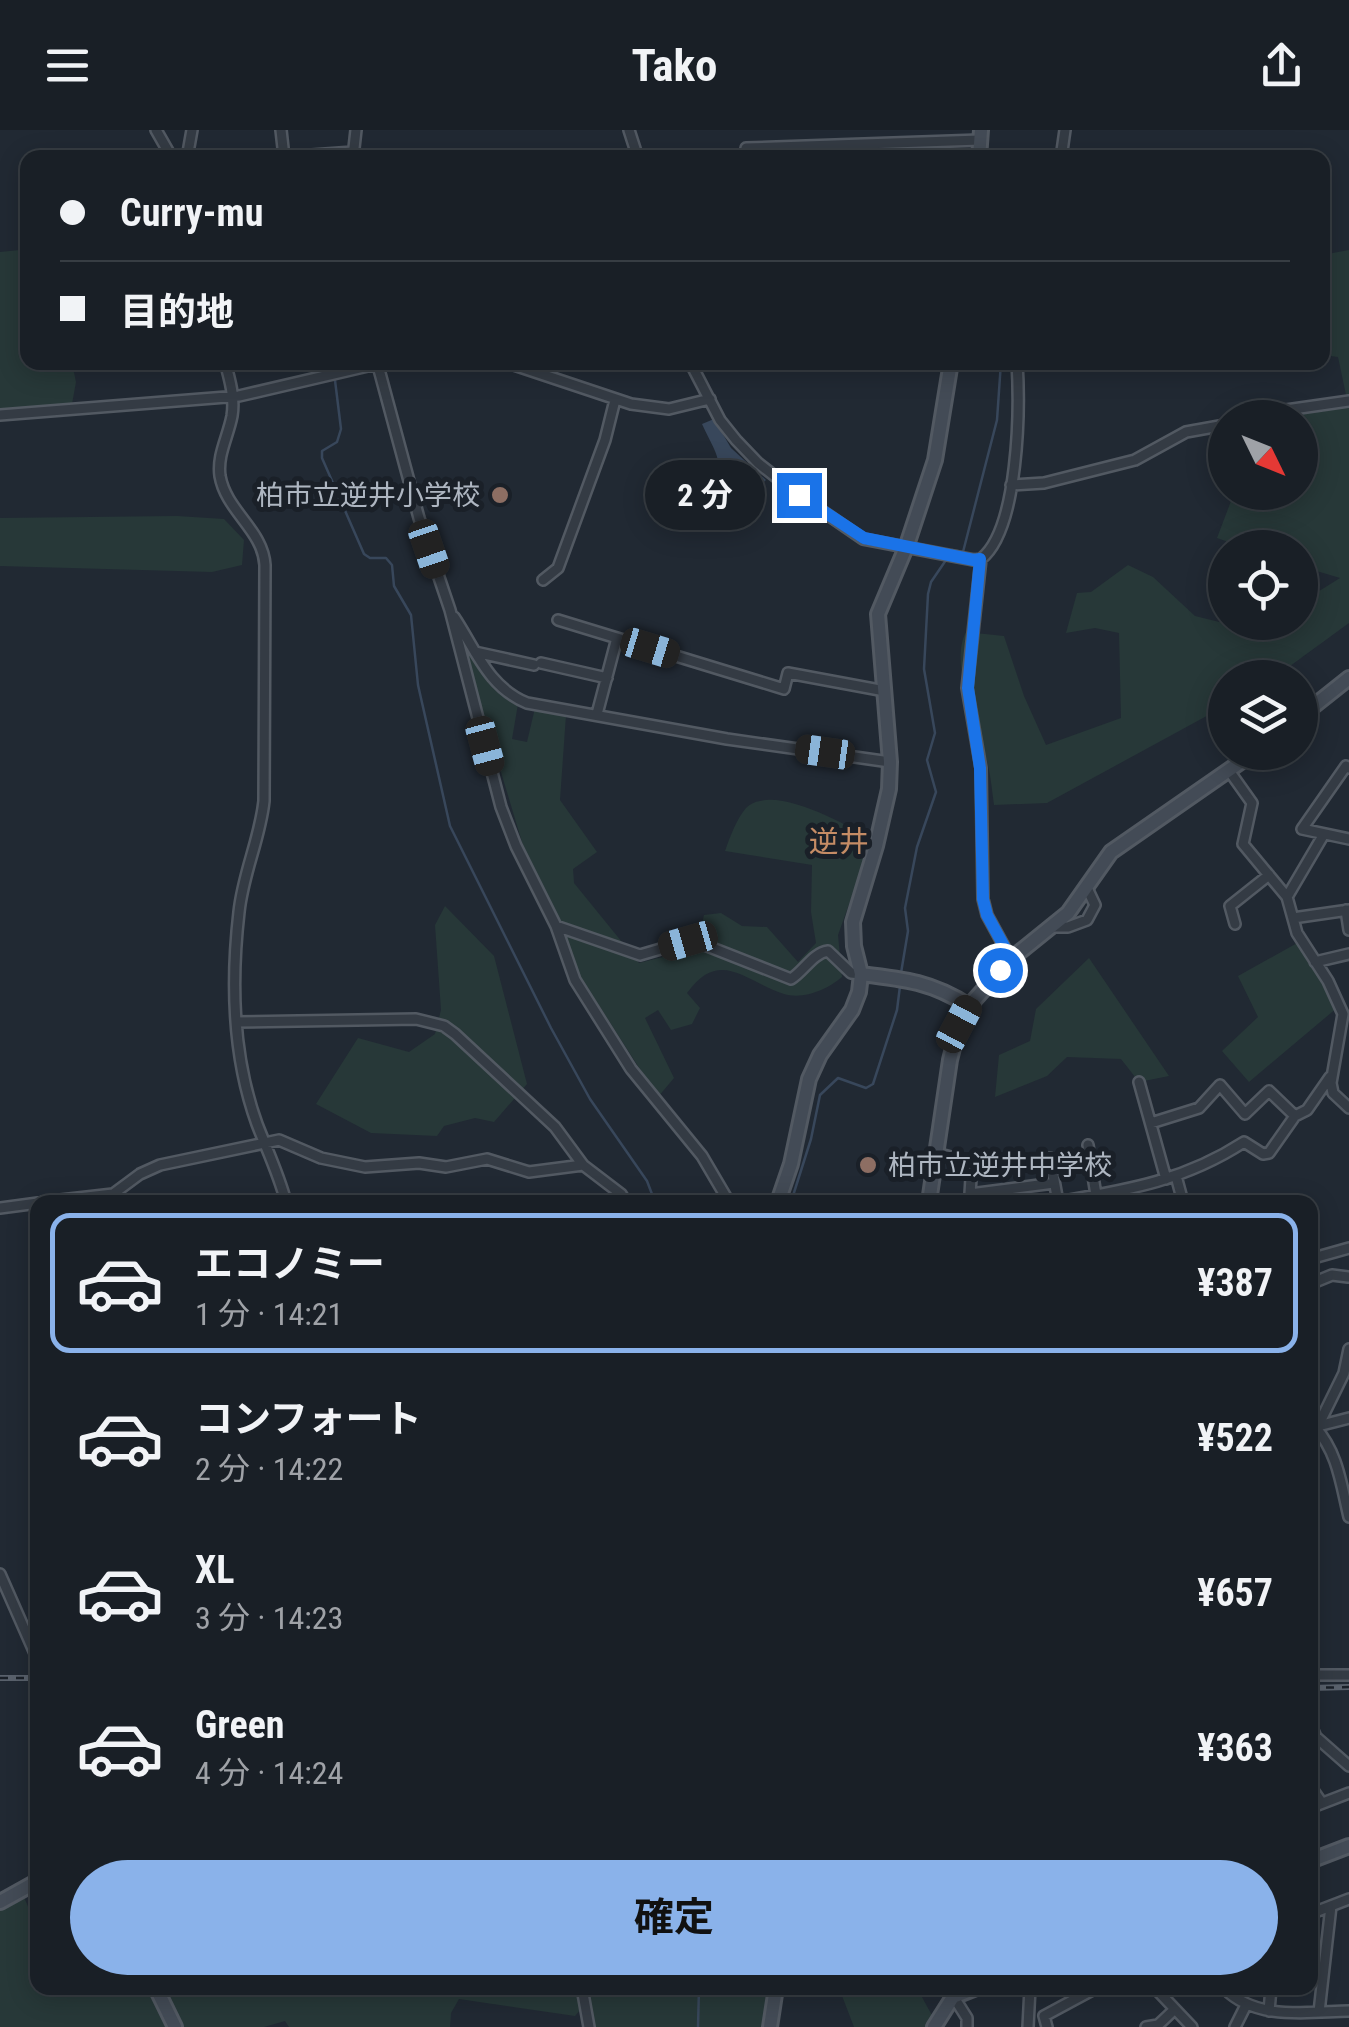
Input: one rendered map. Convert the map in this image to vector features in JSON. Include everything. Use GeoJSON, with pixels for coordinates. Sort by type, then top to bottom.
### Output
{"type":"FeatureCollection","features":[{"type":"Feature","properties":{"kind":"street"},"geometry":{"type":"LineString","coordinates":[[746,148],[980,135]]}},
{"type":"Feature","properties":{"kind":"street"},"geometry":{"type":"LineString","coordinates":[[227,370],[233,397],[232,417],[221,451],[222,483],[233,506],[262,546],[266,565],[264,800],[262,828],[240,904],[235,958],[236,1022],[246,1084],[284,1195]]}},
{"type":"Feature","properties":{"kind":"street"},"geometry":{"type":"LineString","coordinates":[[0,415],[233,397],[349,370]]}},
{"type":"Feature","properties":{"kind":"street"},"geometry":{"type":"LineString","coordinates":[[381,370],[419,518],[450,610],[516,846],[556,926],[575,980],[631,1069],[702,1156],[725,1195]]}},
{"type":"Feature","properties":{"kind":"street"},"geometry":{"type":"LineString","coordinates":[[528,370],[615,400],[669,408],[710,400]]}},
{"type":"Feature","properties":{"kind":"street"},"geometry":{"type":"LineString","coordinates":[[694,370],[736,440],[799,495],[864,538],[974,560],[989,551],[1011,486],[1020,416],[1017,370]]}},
{"type":"Feature","properties":{"kind":"street"},"geometry":{"type":"LineString","coordinates":[[780,1195],[809,1078],[857,1000],[861,974],[853,922],[885,812],[890,762],[878,614],[907,545],[935,460],[950,370]]}},
{"type":"Feature","properties":{"kind":"street"},"geometry":{"type":"LineString","coordinates":[[543,580],[558,568],[605,440],[615,400]]}},
{"type":"Feature","properties":{"kind":"street"},"geometry":{"type":"LineString","coordinates":[[1318,405],[1349,400]]}},
{"type":"Feature","properties":{"kind":"street"},"geometry":{"type":"LineString","coordinates":[[1011,486],[1134,460],[1186,432],[1208,429]]}},
{"type":"Feature","properties":{"kind":"street"},"geometry":{"type":"LineString","coordinates":[[980,559],[968,688],[982,785],[983,899],[987,915],[1011,959]]}},
{"type":"Feature","properties":{"kind":"street"},"geometry":{"type":"LineString","coordinates":[[450,610],[496,685],[509,696],[727,739],[890,762]]}},
{"type":"Feature","properties":{"kind":"street"},"geometry":{"type":"LineString","coordinates":[[558,620],[784,688],[788,673],[885,691]]}},
{"type":"Feature","properties":{"kind":"street"},"geometry":{"type":"LineString","coordinates":[[598,714],[617,638]]}},
{"type":"Feature","properties":{"kind":"street"},"geometry":{"type":"LineString","coordinates":[[475,652],[607,678]]}},
{"type":"Feature","properties":{"kind":"street"},"geometry":{"type":"LineString","coordinates":[[1318,704],[1348,681]]}},
{"type":"Feature","properties":{"kind":"street"},"geometry":{"type":"LineString","coordinates":[[1349,768],[1346,766],[1302,829],[1349,839]]}},
{"type":"Feature","properties":{"kind":"street"},"geometry":{"type":"LineString","coordinates":[[929,1195],[954,1040],[969,1006],[1011,959],[1075,904],[1098,867],[1122,843],[1232,770]]}},
{"type":"Feature","properties":{"kind":"street"},"geometry":{"type":"LineString","coordinates":[[1088,1144],[1096,1195],[1171,1178],[1211,1163],[1244,1142],[1263,1154],[1269,1153],[1295,1116],[1307,1110],[1332,1075],[1344,1042],[1344,1004],[1297,933],[1287,897],[1243,844],[1252,803],[1230,772]]}},
{"type":"Feature","properties":{"kind":"street"},"geometry":{"type":"LineString","coordinates":[[1287,897],[1324,834]]}},
{"type":"Feature","properties":{"kind":"street"},"geometry":{"type":"LineString","coordinates":[[1235,924],[1230,906],[1269,875]]}},
{"type":"Feature","properties":{"kind":"street"},"geometry":{"type":"LineString","coordinates":[[1293,918],[1348,910],[1349,930]]}},
{"type":"Feature","properties":{"kind":"street"},"geometry":{"type":"LineString","coordinates":[[556,926],[640,955],[688,941],[702,944],[791,979],[801,974],[820,952],[828,951],[851,972],[926,984],[969,1006]]}},
{"type":"Feature","properties":{"kind":"street"},"geometry":{"type":"LineString","coordinates":[[1316,962],[1349,954]]}},
{"type":"Feature","properties":{"kind":"street"},"geometry":{"type":"LineString","coordinates":[[236,1022],[416,1020],[444,1026],[556,1127],[582,1165],[618,1195]]}},
{"type":"Feature","properties":{"kind":"street"},"geometry":{"type":"LineString","coordinates":[[1332,1075],[1333,1093],[1349,1108]]}},
{"type":"Feature","properties":{"kind":"street"},"geometry":{"type":"LineString","coordinates":[[1139,1082],[1180,1195]]}},
{"type":"Feature","properties":{"kind":"street"},"geometry":{"type":"LineString","coordinates":[[1151,1123],[1199,1108],[1220,1084],[1246,1114],[1270,1090],[1295,1116]]}},
{"type":"Feature","properties":{"kind":"street"},"geometry":{"type":"LineString","coordinates":[[104,1195],[160,1165],[279,1140],[320,1158],[364,1167],[419,1163],[446,1167],[487,1159],[529,1172],[582,1165]]}},
{"type":"Feature","properties":{"kind":"street"},"geometry":{"type":"LineString","coordinates":[[936,1153],[988,1166],[1050,1158],[1057,1195]]}},
{"type":"Feature","properties":{"kind":"street"},"geometry":{"type":"LineString","coordinates":[[972,1162],[970,1194],[1054,1183]]}},
{"type":"Feature","properties":{"kind":"street"},"geometry":{"type":"LineString","coordinates":[[0,1208],[30,1204]]}},
{"type":"Feature","properties":{"kind":"street"},"geometry":{"type":"LineString","coordinates":[[1318,1257],[1349,1248]]}},
{"type":"Feature","properties":{"kind":"street"},"geometry":{"type":"LineString","coordinates":[[1318,1281],[1348,1274],[1348,1287]]}},
{"type":"Feature","properties":{"kind":"street"},"geometry":{"type":"LineString","coordinates":[[1318,1421],[1344,1373],[1349,1350]]}},
{"type":"Feature","properties":{"kind":"street"},"geometry":{"type":"LineString","coordinates":[[1318,1426],[1349,1418]]}},
{"type":"Feature","properties":{"kind":"street"},"geometry":{"type":"LineString","coordinates":[[1318,1431],[1329,1446],[1346,1486],[1349,1517]]}},
{"type":"Feature","properties":{"kind":"street"},"geometry":{"type":"LineString","coordinates":[[0,1574],[30,1642]]}},
{"type":"Feature","properties":{"kind":"street"},"geometry":{"type":"LineString","coordinates":[[1318,1675],[1349,1675]]}},
{"type":"Feature","properties":{"kind":"street"},"geometry":{"type":"LineString","coordinates":[[1318,1738],[1349,1766]]}},
{"type":"Feature","properties":{"kind":"street"},"geometry":{"type":"LineString","coordinates":[[1318,1805],[1349,1793]]}},
{"type":"Feature","properties":{"kind":"street"},"geometry":{"type":"LineString","coordinates":[[1318,1797],[1322,1803]]}},
{"type":"Feature","properties":{"kind":"street"},"geometry":{"type":"LineString","coordinates":[[1318,1858],[1349,1846]]}},
{"type":"Feature","properties":{"kind":"street"},"geometry":{"type":"LineString","coordinates":[[0,1902],[30,1886]]}},
{"type":"Feature","properties":{"kind":"street"},"geometry":{"type":"LineString","coordinates":[[1318,1911],[1349,1899]]}},
{"type":"Feature","properties":{"kind":"street"},"geometry":{"type":"LineString","coordinates":[[1320,2012],[1332,1906]]}},
{"type":"Feature","properties":{"kind":"street"},"geometry":{"type":"LineString","coordinates":[[159,1995],[175,2027]]}},
{"type":"Feature","properties":{"kind":"street"},"geometry":{"type":"LineString","coordinates":[[583,1995],[589,2027]]}},
{"type":"Feature","properties":{"kind":"street"},"geometry":{"type":"LineString","coordinates":[[770,2027],[775,1995]]}},
{"type":"Feature","properties":{"kind":"street"},"geometry":{"type":"LineString","coordinates":[[934,2027],[950,1995]]}},
{"type":"Feature","properties":{"kind":"street"},"geometry":{"type":"LineString","coordinates":[[953,1995],[968,2018],[967,2027]]}},
{"type":"Feature","properties":{"kind":"street"},"geometry":{"type":"LineString","coordinates":[[1028,2027],[1030,1995]]}},
{"type":"Feature","properties":{"kind":"street"},"geometry":{"type":"LineString","coordinates":[[1047,2027],[1044,2016],[1083,1995]]}},
{"type":"Feature","properties":{"kind":"street"},"geometry":{"type":"LineString","coordinates":[[1161,1995],[1192,2027]]}},
{"type":"Feature","properties":{"kind":"street"},"geometry":{"type":"LineString","coordinates":[[1233,1995],[1246,2005],[1268,2011],[1349,2012]]}},
{"type":"Feature","properties":{"kind":"street"},"geometry":{"type":"LineString","coordinates":[[1268,2011],[1270,1995]]}},
{"type":"Feature","properties":{"kind":"street"},"geometry":{"type":"LineString","coordinates":[[1235,2027],[1246,2005]]}},
{"type":"Feature","properties":{"kind":"street"},"geometry":{"type":"LineString","coordinates":[[1146,2027],[1158,2025],[1174,2009]]}},
{"type":"Feature","properties":{"kind":"shaded area"},"geometry":{"type":"Polygon","coordinates":[[[20,250],[20,370],[73,370],[76,382],[72,404],[0,409],[0,252],[20,250]]]}},
{"type":"Feature","properties":{"kind":"shaded area"},"geometry":{"type":"Polygon","coordinates":[[[1349,250],[1346,395],[1338,357],[1330,356],[1330,254],[1349,250]]]}},
{"type":"Feature","properties":{"kind":"shaded area"},"geometry":{"type":"Polygon","coordinates":[[[1349,403],[1349,623],[1298,660],[1208,660],[1208,715],[1047,803],[994,805],[988,765],[963,680],[961,646],[966,632],[1004,636],[1046,745],[1121,718],[1119,633],[1095,628],[1066,633],[1077,593],[1091,592],[1128,565],[1153,577],[1195,616],[1208,619],[1208,640],[1318,640],[1318,592],[1340,578],[1318,571],[1318,530],[1220,530],[1228,510],[1318,510],[1318,408],[1349,403]]]}},
{"type":"Feature","properties":{"kind":"shaded area"},"geometry":{"type":"Polygon","coordinates":[[[0,518],[224,519],[244,540],[242,565],[212,572],[0,566],[0,518]]]}},
{"type":"Feature","properties":{"kind":"shaded area"},"geometry":{"type":"Polygon","coordinates":[[[458,629],[493,687],[518,704],[512,739],[527,742],[535,708],[566,715],[560,800],[597,852],[573,869],[574,883],[639,963],[681,950],[696,938],[704,915],[721,913],[742,926],[767,927],[798,962],[816,943],[811,912],[812,865],[725,851],[746,808],[758,801],[773,800],[809,809],[872,840],[838,935],[842,977],[823,989],[800,996],[784,994],[734,972],[711,972],[699,979],[687,993],[700,1008],[692,1024],[671,1030],[658,1010],[645,1018],[674,1078],[658,1097],[574,967],[559,919],[528,862],[458,629]]]}},
{"type":"Feature","properties":{"kind":"shaded area"},"geometry":{"type":"Polygon","coordinates":[[[445,906],[494,956],[527,1084],[494,1122],[475,1118],[444,1126],[437,1136],[371,1133],[316,1104],[358,1038],[409,1052],[435,1034],[441,1010],[435,925],[445,906]]]}},
{"type":"Feature","properties":{"kind":"shaded area"},"geometry":{"type":"Polygon","coordinates":[[[1299,942],[1338,1007],[1249,1082],[1222,1051],[1258,1017],[1238,976],[1299,942]]]}},
{"type":"Feature","properties":{"kind":"shaded area"},"geometry":{"type":"Polygon","coordinates":[[[1089,958],[1169,1076],[1139,1082],[1121,1059],[1067,1057],[1047,1076],[995,1097],[999,1055],[1030,1041],[1036,1009],[1089,958]]]}},
{"type":"Feature","properties":{"kind":"shaded area"},"geometry":{"type":"Polygon","coordinates":[[[23,1895],[30,1911],[30,1995],[775,1995],[770,2027],[593,2027],[587,2002],[575,2016],[459,1999],[451,2013],[450,2027],[289,2027],[285,2021],[264,2027],[0,2027],[0,1907],[23,1895]]]}},
{"type":"Feature","properties":{"kind":"shaded area"},"geometry":{"type":"Polygon","coordinates":[[[842,1995],[921,1995],[934,2019],[928,2027],[854,2027],[842,1995]]]}},
{"type":"Feature","properties":{"kind":"water"},"geometry":{"type":"Polygon","coordinates":[[[714,419],[731,448],[766,480],[756,489],[746,480],[739,482],[720,506],[703,494],[716,476],[718,460],[702,424],[714,419]]]}},
{"type":"Feature","properties":{"kind":"waterway"},"geometry":{"type":"LineString","coordinates":[[334,370],[341,429],[337,442],[322,451],[322,458],[364,554],[386,558],[392,565],[394,586],[411,615],[418,685],[450,826],[551,1028],[590,1099],[647,1181],[652,1195]]}},
{"type":"Feature","properties":{"kind":"waterway"},"geometry":{"type":"LineString","coordinates":[[950,553],[963,552],[997,420],[1000,370]]}},
{"type":"Feature","properties":{"kind":"waterway"},"geometry":{"type":"LineString","coordinates":[[901,973],[908,931],[905,908],[917,847],[936,792],[927,760],[935,733],[924,669],[928,594],[946,560]]}},
{"type":"Feature","properties":{"kind":"waterway"},"geometry":{"type":"LineString","coordinates":[[793,1195],[820,1095],[838,1078],[866,1088],[873,1084],[897,1010],[900,986]]}},
{"type":"Feature","properties":{"kind":"waterway"},"geometry":{"type":"LineString","coordinates":[[698,2027],[699,1995]]}},
{"type":"Feature","properties":{"kind":"railway"},"geometry":{"type":"LineString","coordinates":[[0,1678],[30,1678]]}},
{"type":"Feature","properties":{"kind":"railway"},"geometry":{"type":"LineString","coordinates":[[1318,1688],[1349,1687]]}},
{"type":"Feature","properties":{"kind":"place","name":"柏市立逆井小学校"},"geometry":{"type":"Point","coordinates":[500,495]}},
{"type":"Feature","properties":{"kind":"place","name":"柏市立逆井中学校"},"geometry":{"type":"Point","coordinates":[868,1165]}},
{"type":"Feature","properties":{"kind":"district","name":"逆井"},"geometry":{"type":"Point","coordinates":[839,842]}},
{"type":"Feature","properties":{"kind":"route"},"geometry":{"type":"LineString","coordinates":[[799,495],[864,538],[980,559],[968,688],[984,817],[983,899],[987,915],[1011,959],[1000,970]]}}]}
